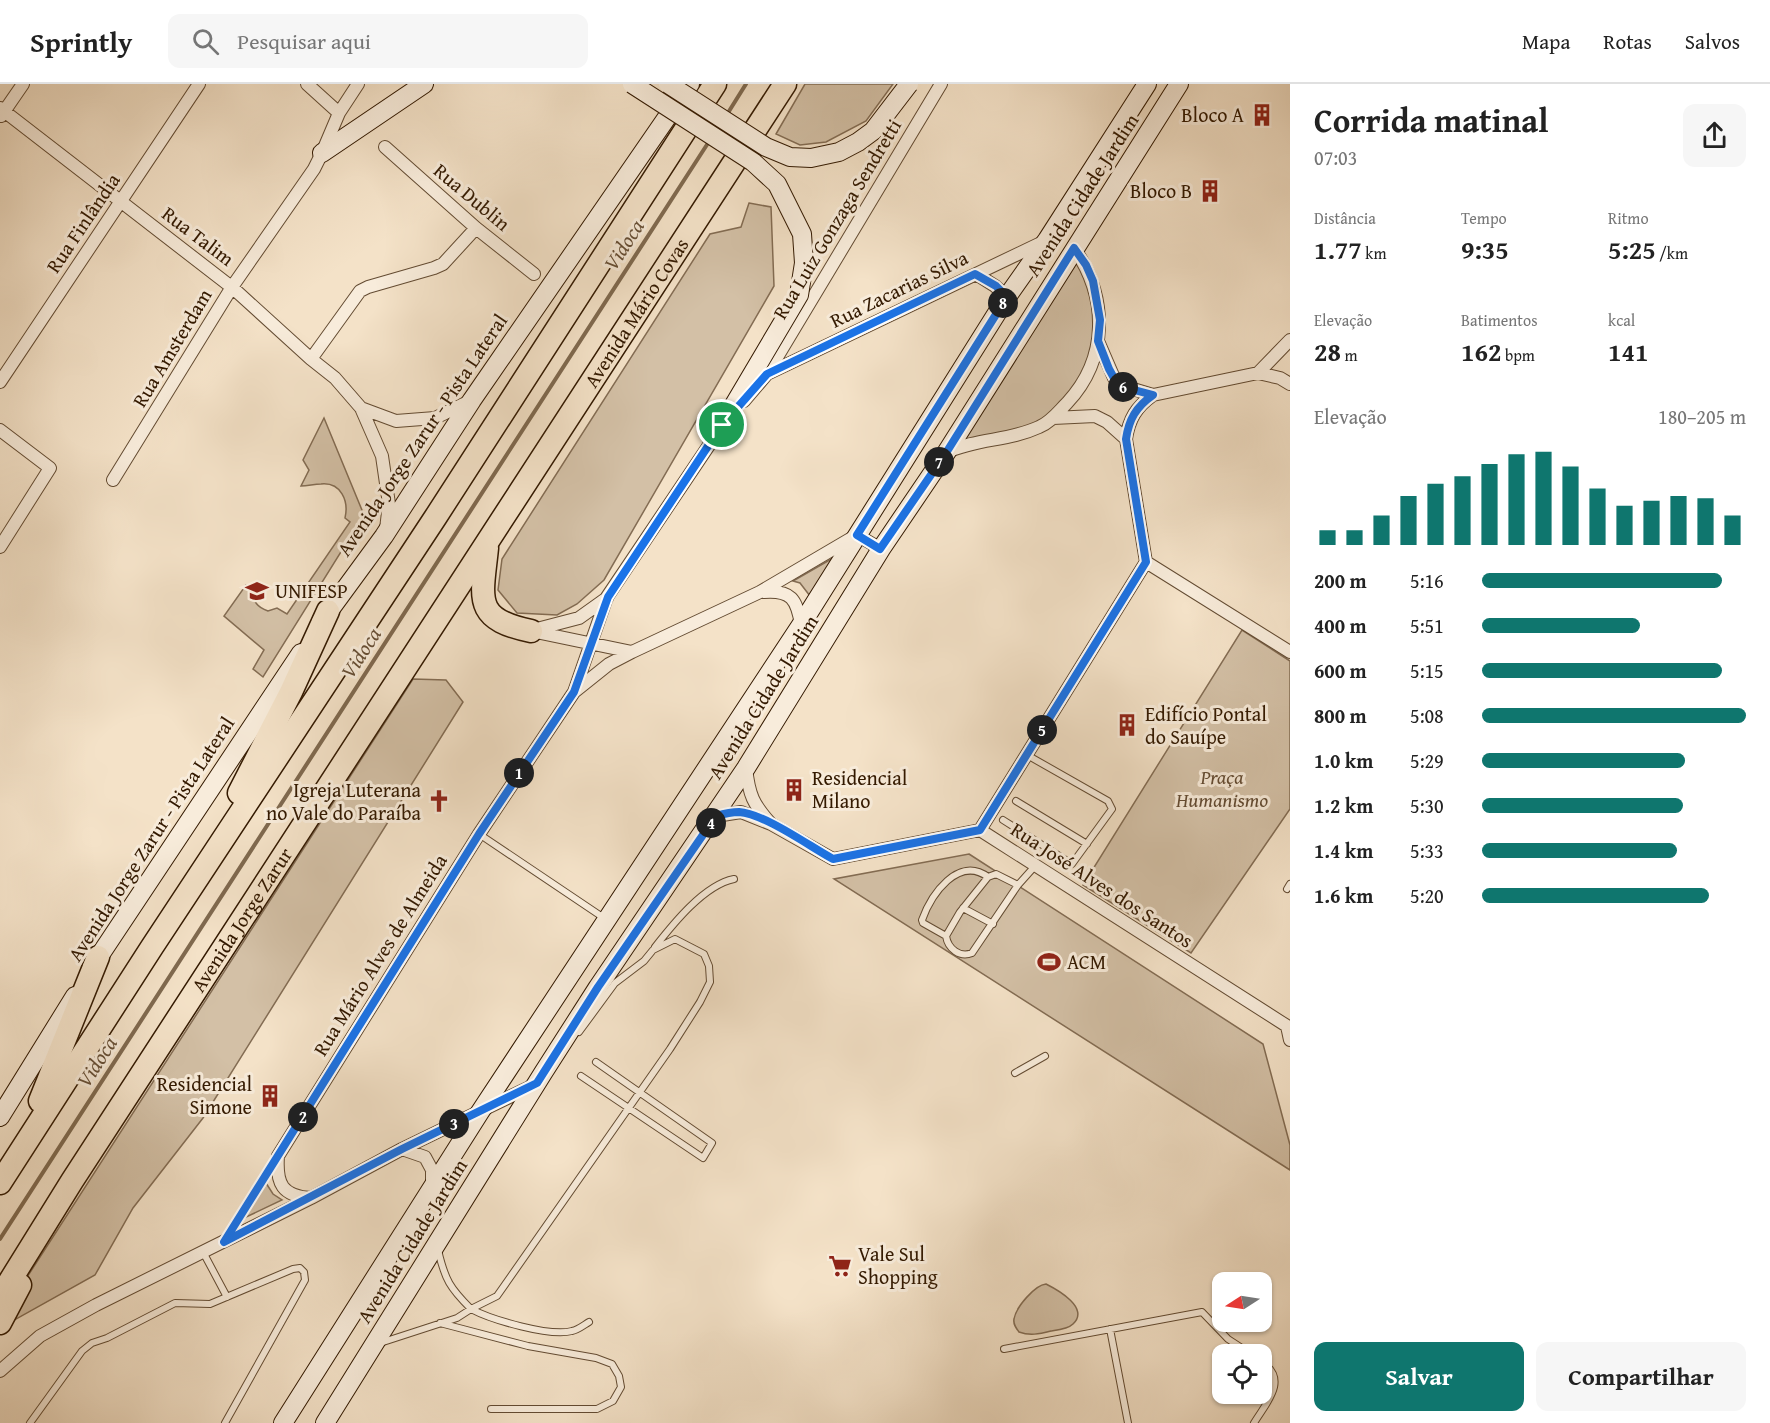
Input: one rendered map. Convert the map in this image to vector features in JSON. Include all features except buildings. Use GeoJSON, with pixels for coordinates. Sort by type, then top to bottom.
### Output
{"type":"FeatureCollection","features":[{"type":"Feature","properties":{"kind":"highway"},"geometry":{"type":"LineString","coordinates":[[2,1180],[152,947],[435,518],[715,84]]}},
{"type":"Feature","properties":{"kind":"highway","name":"Avenida Mário Covas"},"geometry":{"type":"LineString","coordinates":[[487,543],[785,84]]}},
{"type":"Feature","properties":{"kind":"highway"},"geometry":{"type":"LineString","coordinates":[[487,543],[483,585],[486,608],[494,619],[512,627],[531,631]]}},
{"type":"Feature","properties":{"kind":"highway","name":"Avenida Jorge Zarur"},"geometry":{"type":"LineString","coordinates":[[0,1298],[72,1181],[487,543]]}},
{"type":"Feature","properties":{"kind":"highway"},"geometry":{"type":"LineString","coordinates":[[152,947],[217,834],[291,692],[328,611]]}},
{"type":"Feature","properties":{"kind":"highway"},"geometry":{"type":"LineString","coordinates":[[2,1180],[43,1095],[98,957]]}},
{"type":"Feature","properties":{"kind":"highway"},"geometry":{"type":"LineString","coordinates":[[0,1323],[72,1181]]}},
{"type":"Feature","properties":{"kind":"main road"},"geometry":{"type":"LineString","coordinates":[[322,153],[424,84]]}},
{"type":"Feature","properties":{"kind":"main road"},"geometry":{"type":"LineString","coordinates":[[632,84],[753,162],[777,184],[802,234],[804,263],[799,295],[722,425]]}},
{"type":"Feature","properties":{"kind":"main road"},"geometry":{"type":"LineString","coordinates":[[668,84],[766,147],[790,157],[811,158],[839,152],[873,131],[909,84]]}},
{"type":"Feature","properties":{"kind":"main road","name":"Avenida Jorge Zarur - Pista Lateral"},"geometry":{"type":"LineString","coordinates":[[0,1116],[98,957],[328,611],[384,536],[472,400],[690,84]]}},
{"type":"Feature","properties":{"kind":"main road","name":"Avenida Cidade Jardim"},"geometry":{"type":"LineString","coordinates":[[283,1423],[480,1112],[801,625],[1007,297],[1047,240],[1147,84]]}},
{"type":"Feature","properties":{"kind":"main road","name":"Avenida Cidade Jardim"},"geometry":{"type":"LineString","coordinates":[[325,1423],[598,987],[716,816],[880,549],[946,453],[1179,84]]}},
{"type":"Feature","properties":{"kind":"street"},"geometry":{"type":"LineString","coordinates":[[1,112],[23,84]]}},
{"type":"Feature","properties":{"kind":"street","name":"Rua Finlândia"},"geometry":{"type":"LineString","coordinates":[[0,382],[198,84]]}},
{"type":"Feature","properties":{"kind":"street"},"geometry":{"type":"LineString","coordinates":[[307,84],[339,113]]}},
{"type":"Feature","properties":{"kind":"street","name":"Rua Amsterdam"},"geometry":{"type":"LineString","coordinates":[[113,480],[232,287],[322,153],[339,113],[358,84]]}},
{"type":"Feature","properties":{"kind":"street","name":"Rua Luiz Gonzaga Sendretti"},"geometry":{"type":"LineString","coordinates":[[767,374],[941,84]]}},
{"type":"Feature","properties":{"kind":"street","name":"Rua Talim"},"geometry":{"type":"LineString","coordinates":[[1,112],[232,287],[334,378],[361,408],[382,456],[389,504],[384,536]]}},
{"type":"Feature","properties":{"kind":"street","name":"Rua Dublin"},"geometry":{"type":"LineString","coordinates":[[385,147],[476,228],[534,274]]}},
{"type":"Feature","properties":{"kind":"street"},"geometry":{"type":"LineString","coordinates":[[311,359],[360,291],[442,264],[476,228]]}},
{"type":"Feature","properties":{"kind":"street","name":"Rua Zacarias Silva"},"geometry":{"type":"LineString","coordinates":[[767,374],[1047,240]]}},
{"type":"Feature","properties":{"kind":"street"},"geometry":{"type":"LineString","coordinates":[[946,453],[964,444],[1023,433],[1040,427],[1053,418],[1073,397],[1084,380],[1098,341],[1100,320],[1093,281],[1086,265],[1074,248]]}},
{"type":"Feature","properties":{"kind":"street"},"geometry":{"type":"LineString","coordinates":[[975,274],[996,286],[1007,297]]}},
{"type":"Feature","properties":{"kind":"street"},"geometry":{"type":"LineString","coordinates":[[1258,373],[1290,340]]}},
{"type":"Feature","properties":{"kind":"street"},"geometry":{"type":"LineString","coordinates":[[1098,341],[1114,378],[1123,387],[1153,395]]}},
{"type":"Feature","properties":{"kind":"street"},"geometry":{"type":"LineString","coordinates":[[980,830],[1146,562],[1126,439],[1128,425],[1140,404],[1153,395],[1258,373],[1280,378],[1290,384]]}},
{"type":"Feature","properties":{"kind":"street"},"geometry":{"type":"LineString","coordinates":[[574,692],[608,597],[722,425],[767,374]]}},
{"type":"Feature","properties":{"kind":"street","name":"Rua Talim"},"geometry":{"type":"LineString","coordinates":[[361,408],[396,421],[435,418],[472,400]]}},
{"type":"Feature","properties":{"kind":"street"},"geometry":{"type":"LineString","coordinates":[[1053,418],[1095,416],[1107,422],[1126,439]]}},
{"type":"Feature","properties":{"kind":"street"},"geometry":{"type":"LineString","coordinates":[[0,430],[50,468],[0,547]]}},
{"type":"Feature","properties":{"kind":"street"},"geometry":{"type":"LineString","coordinates":[[574,692],[609,664],[760,592],[857,535],[880,549]]}},
{"type":"Feature","properties":{"kind":"street"},"geometry":{"type":"LineString","coordinates":[[1146,562],[1290,652]]}},
{"type":"Feature","properties":{"kind":"street"},"geometry":{"type":"LineString","coordinates":[[760,592],[777,591],[787,594],[794,600],[799,610],[801,625]]}},
{"type":"Feature","properties":{"kind":"street"},"geometry":{"type":"LineString","coordinates":[[531,631],[579,618],[608,597]]}},
{"type":"Feature","properties":{"kind":"street"},"geometry":{"type":"LineString","coordinates":[[531,631],[632,652]]}},
{"type":"Feature","properties":{"kind":"street","name":"Rua Mário Alves de Almeida"},"geometry":{"type":"LineString","coordinates":[[278,1156],[479,834],[574,692]]}},
{"type":"Feature","properties":{"kind":"street"},"geometry":{"type":"LineString","coordinates":[[746,768],[751,797],[771,824]]}},
{"type":"Feature","properties":{"kind":"street","name":"Rua José Alves dos Santos"},"geometry":{"type":"LineString","coordinates":[[716,816],[741,812],[771,824],[833,859],[980,830],[1288,1024],[1290,1040]]}},
{"type":"Feature","properties":{"kind":"street"},"geometry":{"type":"LineString","coordinates":[[0,1371],[40,1336],[96,1305],[311,1198],[402,1149],[480,1112],[540,1078]]}},
{"type":"Feature","properties":{"kind":"street","name":"Avenida Cidade Jardim"},"geometry":{"type":"LineString","coordinates":[[402,1149],[425,1157],[432,1170],[432,1189]]}},
{"type":"Feature","properties":{"kind":"street"},"geometry":{"type":"LineString","coordinates":[[278,1156],[277,1170],[280,1184],[298,1197],[311,1198]]}},
{"type":"Feature","properties":{"kind":"lane"},"geometry":{"type":"LineString","coordinates":[[1003,820],[1072,864],[1112,809],[1111,805],[1050,767],[1026,755]]}},
{"type":"Feature","properties":{"kind":"lane"},"geometry":{"type":"LineString","coordinates":[[1016,801],[1087,844]]}},
{"type":"Feature","properties":{"kind":"lane"},"geometry":{"type":"LineString","coordinates":[[479,834],[607,920]]}},
{"type":"Feature","properties":{"kind":"lane"},"geometry":{"type":"LineString","coordinates":[[1018,885],[996,874],[988,877],[963,908],[946,936],[948,945],[960,954],[969,954],[993,924],[1018,885],[1035,866]]}},
{"type":"Feature","properties":{"kind":"lane"},"geometry":{"type":"LineString","coordinates":[[946,936],[923,923],[922,920],[937,890],[951,877],[968,871],[981,872],[988,877]]}},
{"type":"Feature","properties":{"kind":"lane"},"geometry":{"type":"LineString","coordinates":[[576,1037],[615,983],[638,967],[674,923],[715,886],[734,879]]}},
{"type":"Feature","properties":{"kind":"lane"},"geometry":{"type":"LineString","coordinates":[[963,908],[993,924]]}},
{"type":"Feature","properties":{"kind":"lane"},"geometry":{"type":"LineString","coordinates":[[375,1345],[457,1318],[497,1296],[682,1030],[710,981],[704,954],[683,942],[675,939],[653,950]]}},
{"type":"Feature","properties":{"kind":"lane"},"geometry":{"type":"LineString","coordinates":[[540,1078],[569,1046]]}},
{"type":"Feature","properties":{"kind":"lane"},"geometry":{"type":"LineString","coordinates":[[1015,1073],[1045,1056]]}},
{"type":"Feature","properties":{"kind":"lane"},"geometry":{"type":"LineString","coordinates":[[581,1076],[703,1158],[712,1143],[596,1062]]}},
{"type":"Feature","properties":{"kind":"lane","name":"Rua Mário Alves de Almeida"},"geometry":{"type":"LineString","coordinates":[[224,1242],[278,1156]]}},
{"type":"Feature","properties":{"kind":"lane"},"geometry":{"type":"LineString","coordinates":[[436,1245],[444,1275],[453,1291],[471,1309],[511,1324],[560,1333],[573,1331],[589,1322]]}},
{"type":"Feature","properties":{"kind":"lane"},"geometry":{"type":"LineString","coordinates":[[203,1252],[227,1297]]}},
{"type":"Feature","properties":{"kind":"lane"},"geometry":{"type":"LineString","coordinates":[[30,1423],[82,1351],[92,1343],[107,1338],[175,1303],[210,1304],[300,1268],[304,1272],[304,1280],[225,1423]]}},
{"type":"Feature","properties":{"kind":"lane"},"geometry":{"type":"LineString","coordinates":[[1004,1349],[1202,1312],[1236,1344]]}},
{"type":"Feature","properties":{"kind":"lane"},"geometry":{"type":"LineString","coordinates":[[440,1323],[528,1346],[596,1358],[612,1364],[619,1376],[621,1387],[613,1401],[597,1409],[491,1409]]}},
{"type":"Feature","properties":{"kind":"lane"},"geometry":{"type":"LineString","coordinates":[[1110,1329],[1128,1423]]}},
{"type":"Feature","properties":{"kind":"lane"},"geometry":{"type":"LineString","coordinates":[[1272,1372],[1275,1385],[1272,1392]]}},
{"type":"Feature","properties":{"kind":"lane"},"geometry":{"type":"LineString","coordinates":[[1254,1423],[1266,1404]]}},
{"type":"Feature","properties":{"kind":"green space"},"geometry":{"type":"Polygon","coordinates":[[[805,84],[893,84],[866,121],[826,142],[800,145],[776,134],[805,84]]]}},
{"type":"Feature","properties":{"kind":"green space"},"geometry":{"type":"Polygon","coordinates":[[[749,203],[771,207],[774,286],[604,580],[577,604],[557,615],[517,613],[498,590],[502,559],[710,234],[741,227],[749,203]]]}},
{"type":"Feature","properties":{"kind":"green space"},"geometry":{"type":"Polygon","coordinates":[[[1074,248],[1098,303],[1092,363],[1053,418],[946,453],[1074,248]]]}},
{"type":"Feature","properties":{"kind":"green space"},"geometry":{"type":"Polygon","coordinates":[[[324,418],[364,515],[263,677],[253,669],[264,650],[224,616],[246,585],[253,590],[256,604],[261,608],[268,611],[277,608],[287,614],[350,522],[345,518],[346,505],[342,494],[334,486],[318,484],[301,486],[309,470],[303,460],[324,418]]]}},
{"type":"Feature","properties":{"kind":"green space"},"geometry":{"type":"Polygon","coordinates":[[[840,554],[810,596],[800,583],[793,581],[840,554]]]}},
{"type":"Feature","properties":{"kind":"green space","name":"Praça Humanismo"},"geometry":{"type":"Polygon","coordinates":[[[1242,630],[1290,661],[1290,809],[1191,953],[1083,885],[1242,630]]]}},
{"type":"Feature","properties":{"kind":"green space"},"geometry":{"type":"Polygon","coordinates":[[[413,679],[446,680],[463,702],[203,1118],[133,1208],[95,1275],[0,1328],[0,1319],[413,679]]]}},
{"type":"Feature","properties":{"kind":"green space","name":"ACM"},"geometry":{"type":"Polygon","coordinates":[[[969,854],[1263,1044],[1290,1145],[1290,1170],[834,879],[969,854]]]}},
{"type":"Feature","properties":{"kind":"green space"},"geometry":{"type":"Polygon","coordinates":[[[266,1183],[273,1194],[282,1200],[244,1218],[266,1183]]]}},
{"type":"Feature","properties":{"kind":"green space"},"geometry":{"type":"Polygon","coordinates":[[[1046,1284],[1070,1300],[1078,1312],[1077,1318],[1071,1326],[1063,1329],[1035,1334],[1019,1332],[1015,1326],[1015,1314],[1032,1292],[1046,1284]]]}},
{"type":"Feature","properties":{"kind":"waterway","name":"Vidoca"},"geometry":{"type":"LineString","coordinates":[[726,116],[746,84]]}},
{"type":"Feature","properties":{"kind":"waterway","name":"Vidoca"},"geometry":{"type":"LineString","coordinates":[[0,1239],[710,140]]}},
{"type":"Feature","properties":{"kind":"place","name":"Bloco A"},"geometry":{"type":"Point","coordinates":[1262,115]}},
{"type":"Feature","properties":{"kind":"place","name":"Bloco B"},"geometry":{"type":"Point","coordinates":[1210,191]}},
{"type":"Feature","properties":{"kind":"place","name":"UNIFESP"},"geometry":{"type":"Point","coordinates":[257,591]}},
{"type":"Feature","properties":{"kind":"place","name":"Edifício Pontal do Sauípe"},"geometry":{"type":"Point","coordinates":[1127,725]}},
{"type":"Feature","properties":{"kind":"place","name":"Residencial Milano"},"geometry":{"type":"Point","coordinates":[794,790]}},
{"type":"Feature","properties":{"kind":"place","name":"Igreja Luterana no Vale do Paraíba"},"geometry":{"type":"Point","coordinates":[439,801]}},
{"type":"Feature","properties":{"kind":"place","name":"ACM"},"geometry":{"type":"Point","coordinates":[1049,962]}},
{"type":"Feature","properties":{"kind":"place","name":"Residencial Simone"},"geometry":{"type":"Point","coordinates":[270,1096]}},
{"type":"Feature","properties":{"kind":"place","name":"Vale Sul Shopping"},"geometry":{"type":"Point","coordinates":[840,1266]}},
{"type":"Feature","properties":{"kind":"route"},"geometry":{"type":"LineString","coordinates":[[1074,248],[1086,265],[1093,281],[1100,320],[1098,341],[1109,369],[1123,387],[1153,395],[1140,404],[1134,413],[1128,425],[1126,439],[1146,562],[980,830],[833,859],[771,824],[741,812],[716,816],[598,987],[537,1083],[402,1149],[224,1242],[479,834],[574,692],[597,622],[608,597],[722,425],[767,374],[975,274],[996,286],[1007,297],[857,535],[880,549],[946,453],[1074,248]]}}]}
